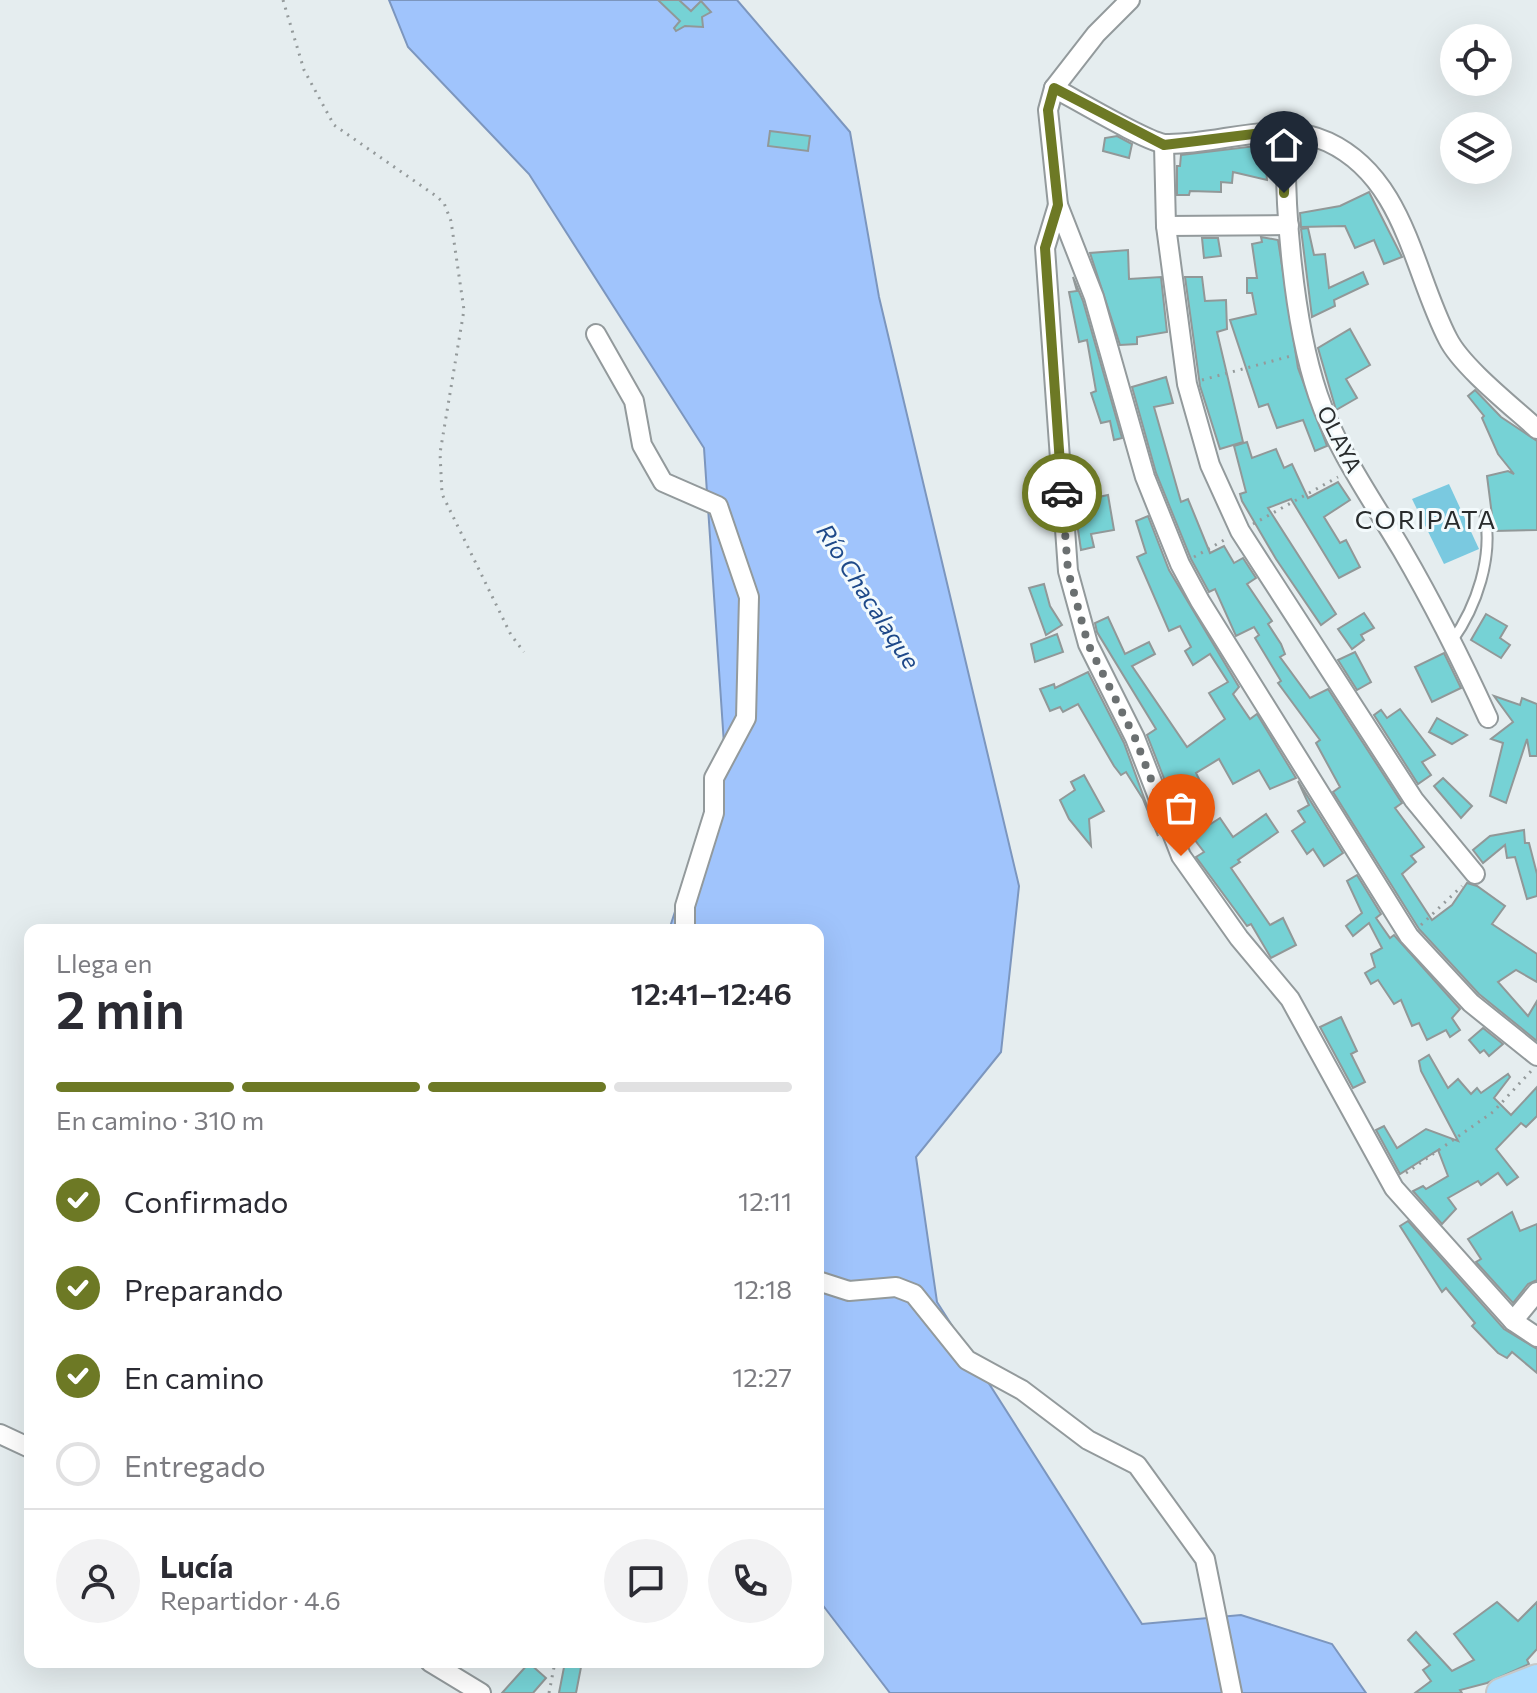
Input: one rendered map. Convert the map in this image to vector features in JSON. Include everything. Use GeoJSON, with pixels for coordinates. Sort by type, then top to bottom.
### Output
{"type":"FeatureCollection","features":[{"type":"Feature","properties":{"kind":"main road"},"geometry":{"type":"LineString","coordinates":[[1501,1693],[1537,1679]]}},
{"type":"Feature","properties":{"kind":"street"},"geometry":{"type":"LineString","coordinates":[[1130,0],[1096,34],[1054,88],[1048,110],[1058,205],[1094,297],[1145,477],[1180,564],[1409,936],[1471,1003],[1537,1056]]}},
{"type":"Feature","properties":{"kind":"street"},"geometry":{"type":"LineString","coordinates":[[1054,88],[1164,145],[1286,130],[1328,142],[1360,163],[1387,196],[1419,260],[1449,342],[1537,429]]}},
{"type":"Feature","properties":{"kind":"street","name":"OLAYA"},"geometry":{"type":"LineString","coordinates":[[1286,130],[1284,193],[1307,351],[1319,397],[1354,468],[1452,641],[1488,718]]}},
{"type":"Feature","properties":{"kind":"street"},"geometry":{"type":"LineString","coordinates":[[1164,145],[1166,226],[1187,384],[1210,465],[1240,531],[1414,800],[1475,874]]}},
{"type":"Feature","properties":{"kind":"street"},"geometry":{"type":"LineString","coordinates":[[1058,205],[1045,248],[1048,293],[1068,571],[1088,644],[1135,738],[1181,856],[1239,938],[1290,999],[1394,1188],[1513,1321],[1537,1337]]}},
{"type":"Feature","properties":{"kind":"street"},"geometry":{"type":"LineString","coordinates":[[1166,226],[1289,225]]}},
{"type":"Feature","properties":{"kind":"street"},"geometry":{"type":"LineString","coordinates":[[596,334],[634,401],[642,445],[663,482],[718,506],[749,597],[746,718],[714,778],[714,813],[685,906],[685,924]]}},
{"type":"Feature","properties":{"kind":"street"},"geometry":{"type":"LineString","coordinates":[[824,1283],[849,1291],[896,1287],[914,1294],[967,1360],[1022,1390],[1088,1440],[1137,1465],[1205,1559],[1232,1693]]}},
{"type":"Feature","properties":{"kind":"street"},"geometry":{"type":"LineString","coordinates":[[1513,1321],[1537,1292]]}},
{"type":"Feature","properties":{"kind":"street"},"geometry":{"type":"LineString","coordinates":[[0,1434],[24,1445]]}},
{"type":"Feature","properties":{"kind":"street"},"geometry":{"type":"LineString","coordinates":[[440,1668],[481,1693]]}},
{"type":"Feature","properties":{"kind":"lane"},"geometry":{"type":"LineString","coordinates":[[1452,641],[1468,618],[1489,547],[1485,515]]}},
{"type":"Feature","properties":{"kind":"path"},"geometry":{"type":"LineString","coordinates":[[283,0],[304,70],[334,125],[436,196],[448,212],[464,310],[440,453],[442,494],[511,635],[524,652]]}},
{"type":"Feature","properties":{"kind":"path"},"geometry":{"type":"LineString","coordinates":[[1187,384],[1307,351]]}},
{"type":"Feature","properties":{"kind":"path"},"geometry":{"type":"LineString","coordinates":[[1180,564],[1354,468]]}},
{"type":"Feature","properties":{"kind":"path"},"geometry":{"type":"LineString","coordinates":[[1409,936],[1475,874]]}},
{"type":"Feature","properties":{"kind":"path"},"geometry":{"type":"LineString","coordinates":[[1394,1188],[1399,1178],[1493,1112],[1537,1064]]}},
{"type":"Feature","properties":{"kind":"path"},"geometry":{"type":"LineString","coordinates":[[549,1693],[554,1668]]}},
{"type":"Feature","properties":{"kind":"shaded area"},"geometry":{"type":"Polygon","coordinates":[[[1449,484],[1479,549],[1444,564],[1412,499],[1449,484]]]}},
{"type":"Feature","properties":{"kind":"water","name":"Río Chacalaque"},"geometry":{"type":"Polygon","coordinates":[[[389,0],[737,0],[850,132],[879,297],[1019,886],[1001,1052],[916,1157],[937,1302],[1142,1624],[1241,1615],[1332,1644],[1366,1693],[890,1693],[824,1607],[824,924],[671,924],[725,759],[704,448],[529,174],[408,47],[389,0]]]}},
{"type":"Feature","properties":{"kind":"building"},"geometry":{"type":"Polygon","coordinates":[[[658,0],[679,0],[691,11],[701,1],[711,12],[702,17],[703,27],[685,26],[676,31],[674,28],[680,21],[658,0]]]}},
{"type":"Feature","properties":{"kind":"building"},"geometry":{"type":"Polygon","coordinates":[[[770,131],[810,136],[808,151],[768,146],[770,131]]]}},
{"type":"Feature","properties":{"kind":"building"},"geometry":{"type":"Polygon","coordinates":[[[1117,136],[1132,144],[1129,158],[1103,151],[1105,138],[1117,136]]]}},
{"type":"Feature","properties":{"kind":"building"},"geometry":{"type":"Polygon","coordinates":[[[1264,145],[1267,180],[1233,172],[1232,183],[1221,182],[1221,192],[1190,191],[1189,195],[1177,195],[1177,166],[1180,166],[1181,155],[1264,145]]]}},
{"type":"Feature","properties":{"kind":"building"},"geometry":{"type":"Polygon","coordinates":[[[1369,192],[1402,257],[1384,264],[1374,240],[1355,248],[1345,226],[1301,227],[1300,213],[1340,206],[1369,192]]]}},
{"type":"Feature","properties":{"kind":"building"},"geometry":{"type":"Polygon","coordinates":[[[1308,228],[1314,255],[1325,254],[1329,288],[1363,272],[1368,284],[1334,300],[1335,306],[1312,317],[1301,229],[1308,228]]]}},
{"type":"Feature","properties":{"kind":"building"},"geometry":{"type":"Polygon","coordinates":[[[1261,237],[1278,240],[1298,368],[1327,446],[1315,451],[1303,420],[1277,428],[1268,404],[1259,407],[1230,320],[1256,314],[1252,293],[1247,293],[1247,278],[1257,278],[1252,244],[1262,242],[1261,237]]]}},
{"type":"Feature","properties":{"kind":"building"},"geometry":{"type":"Polygon","coordinates":[[[1202,238],[1218,238],[1221,256],[1204,258],[1202,238]]]}},
{"type":"Feature","properties":{"kind":"building"},"geometry":{"type":"Polygon","coordinates":[[[1128,250],[1129,279],[1161,277],[1167,332],[1137,337],[1137,344],[1120,345],[1090,253],[1128,250]]]}},
{"type":"Feature","properties":{"kind":"building"},"geometry":{"type":"Polygon","coordinates":[[[1073,277],[1083,301],[1122,438],[1114,440],[1110,421],[1101,423],[1091,393],[1096,391],[1087,340],[1079,342],[1069,292],[1077,291],[1073,277]]]}},
{"type":"Feature","properties":{"kind":"building"},"geometry":{"type":"Polygon","coordinates":[[[1185,277],[1202,277],[1205,301],[1226,300],[1227,329],[1217,332],[1243,442],[1220,449],[1200,386],[1185,277]]]}},
{"type":"Feature","properties":{"kind":"building"},"geometry":{"type":"Polygon","coordinates":[[[1350,329],[1370,365],[1346,379],[1357,398],[1336,410],[1318,348],[1350,329]]]}},
{"type":"Feature","properties":{"kind":"building"},"geometry":{"type":"Polygon","coordinates":[[[1166,377],[1173,403],[1154,407],[1181,502],[1188,499],[1210,553],[1224,546],[1234,563],[1243,558],[1256,578],[1247,584],[1272,621],[1268,624],[1285,654],[1280,657],[1310,698],[1328,689],[1402,803],[1395,808],[1424,847],[1411,856],[1416,862],[1402,874],[1432,920],[1452,905],[1467,883],[1477,886],[1505,906],[1492,924],[1537,954],[1537,982],[1516,970],[1498,982],[1528,1016],[1537,1001],[1537,1041],[1479,994],[1419,929],[1333,792],[1340,787],[1316,743],[1320,740],[1278,683],[1281,681],[1255,638],[1259,635],[1254,627],[1236,636],[1215,589],[1209,592],[1191,559],[1156,473],[1132,387],[1166,377]]]}},
{"type":"Feature","properties":{"kind":"building"},"geometry":{"type":"Polygon","coordinates":[[[1475,390],[1501,417],[1537,441],[1537,530],[1494,531],[1487,476],[1508,471],[1514,474],[1498,454],[1482,418],[1484,416],[1468,396],[1475,390]]]}},
{"type":"Feature","properties":{"kind":"building"},"geometry":{"type":"Polygon","coordinates":[[[1247,442],[1252,458],[1276,449],[1284,468],[1292,464],[1308,498],[1338,482],[1350,500],[1324,517],[1340,543],[1346,540],[1360,567],[1339,578],[1291,499],[1268,508],[1336,614],[1321,625],[1276,559],[1242,501],[1240,494],[1246,492],[1234,446],[1247,442]]]}},
{"type":"Feature","properties":{"kind":"building"},"geometry":{"type":"Polygon","coordinates":[[[1108,495],[1114,530],[1091,534],[1094,547],[1081,550],[1076,516],[1079,501],[1108,495]]]}},
{"type":"Feature","properties":{"kind":"building"},"geometry":{"type":"Polygon","coordinates":[[[1148,516],[1169,570],[1239,687],[1233,694],[1250,719],[1257,714],[1296,778],[1270,789],[1259,770],[1233,784],[1219,759],[1196,773],[1200,781],[1187,787],[1209,825],[1220,818],[1233,837],[1266,814],[1278,832],[1231,868],[1270,925],[1283,918],[1296,945],[1271,958],[1251,924],[1247,926],[1196,857],[1204,852],[1181,822],[1147,735],[1156,729],[1097,632],[1095,623],[1108,617],[1125,654],[1149,642],[1155,654],[1132,666],[1187,747],[1225,719],[1209,693],[1228,682],[1210,654],[1193,665],[1185,651],[1191,647],[1180,626],[1169,631],[1137,557],[1146,553],[1136,521],[1148,516]]]}},
{"type":"Feature","properties":{"kind":"building"},"geometry":{"type":"Polygon","coordinates":[[[1044,584],[1050,606],[1062,625],[1046,635],[1029,588],[1044,584]]]}},
{"type":"Feature","properties":{"kind":"building"},"geometry":{"type":"Polygon","coordinates":[[[1364,613],[1374,628],[1361,635],[1364,640],[1352,649],[1338,629],[1364,613]]]}},
{"type":"Feature","properties":{"kind":"building"},"geometry":{"type":"Polygon","coordinates":[[[1486,614],[1507,626],[1500,638],[1510,645],[1501,658],[1471,640],[1486,614]]]}},
{"type":"Feature","properties":{"kind":"building"},"geometry":{"type":"Polygon","coordinates":[[[1057,634],[1063,652],[1035,662],[1031,644],[1057,634]]]}},
{"type":"Feature","properties":{"kind":"building"},"geometry":{"type":"Polygon","coordinates":[[[1355,652],[1371,682],[1357,690],[1338,660],[1355,652]]]}},
{"type":"Feature","properties":{"kind":"building"},"geometry":{"type":"Polygon","coordinates":[[[1444,653],[1461,688],[1432,702],[1415,667],[1444,653]]]}},
{"type":"Feature","properties":{"kind":"building"},"geometry":{"type":"Polygon","coordinates":[[[1088,672],[1124,743],[1158,836],[1143,799],[1126,772],[1121,775],[1114,766],[1078,704],[1063,712],[1060,707],[1050,711],[1040,689],[1054,684],[1055,688],[1088,672]]]}},
{"type":"Feature","properties":{"kind":"building"},"geometry":{"type":"Polygon","coordinates":[[[1494,696],[1520,705],[1522,698],[1537,704],[1537,756],[1530,756],[1527,739],[1506,803],[1490,796],[1503,743],[1491,739],[1513,722],[1494,696]]]}},
{"type":"Feature","properties":{"kind":"building"},"geometry":{"type":"Polygon","coordinates":[[[1400,709],[1435,755],[1422,762],[1431,775],[1418,784],[1374,715],[1381,710],[1387,718],[1400,709]]]}},
{"type":"Feature","properties":{"kind":"building"},"geometry":{"type":"Polygon","coordinates":[[[1437,718],[1467,735],[1452,744],[1429,732],[1437,718]]]}},
{"type":"Feature","properties":{"kind":"building"},"geometry":{"type":"Polygon","coordinates":[[[1084,775],[1104,811],[1089,819],[1091,846],[1069,819],[1060,800],[1075,790],[1071,782],[1084,775]]]}},
{"type":"Feature","properties":{"kind":"building"},"geometry":{"type":"Polygon","coordinates":[[[1443,778],[1472,806],[1461,818],[1434,786],[1443,778]]]}},
{"type":"Feature","properties":{"kind":"building"},"geometry":{"type":"Polygon","coordinates":[[[1298,781],[1343,853],[1324,866],[1313,849],[1307,854],[1292,831],[1305,822],[1298,811],[1309,805],[1298,781]]]}},
{"type":"Feature","properties":{"kind":"building"},"geometry":{"type":"Polygon","coordinates":[[[1524,830],[1525,843],[1529,843],[1537,874],[1537,896],[1527,899],[1515,857],[1507,858],[1505,845],[1483,863],[1473,850],[1490,836],[1524,830]]]}},
{"type":"Feature","properties":{"kind":"building"},"geometry":{"type":"Polygon","coordinates":[[[1357,875],[1381,914],[1376,918],[1390,938],[1394,935],[1460,1009],[1452,1018],[1460,1030],[1450,1037],[1446,1030],[1427,1040],[1419,1023],[1412,1026],[1401,1000],[1394,1004],[1378,980],[1371,984],[1365,973],[1375,967],[1371,954],[1382,948],[1369,923],[1353,936],[1346,926],[1362,913],[1347,881],[1357,875]]]}},
{"type":"Feature","properties":{"kind":"building"},"geometry":{"type":"Polygon","coordinates":[[[1341,1017],[1357,1051],[1351,1054],[1365,1082],[1353,1088],[1320,1027],[1341,1017]]]}},
{"type":"Feature","properties":{"kind":"building"},"geometry":{"type":"Polygon","coordinates":[[[1483,1028],[1503,1044],[1489,1056],[1484,1050],[1480,1053],[1469,1040],[1483,1028]]]}},
{"type":"Feature","properties":{"kind":"building"},"geometry":{"type":"Polygon","coordinates":[[[1429,1055],[1448,1088],[1458,1079],[1471,1094],[1477,1088],[1481,1093],[1508,1074],[1510,1077],[1494,1098],[1511,1115],[1537,1087],[1537,1116],[1526,1127],[1521,1123],[1496,1149],[1518,1177],[1507,1185],[1498,1173],[1481,1185],[1478,1181],[1448,1198],[1456,1209],[1442,1224],[1413,1191],[1423,1186],[1426,1189],[1448,1176],[1438,1150],[1400,1174],[1376,1130],[1384,1126],[1397,1148],[1426,1129],[1458,1141],[1421,1071],[1419,1061],[1429,1055]]]}},
{"type":"Feature","properties":{"kind":"building"},"geometry":{"type":"Polygon","coordinates":[[[1512,1212],[1520,1231],[1537,1224],[1537,1280],[1528,1284],[1513,1303],[1476,1262],[1481,1259],[1468,1239],[1512,1212]]]}},
{"type":"Feature","properties":{"kind":"building"},"geometry":{"type":"Polygon","coordinates":[[[1408,1221],[1504,1329],[1537,1349],[1537,1373],[1512,1352],[1507,1358],[1498,1353],[1472,1326],[1475,1323],[1446,1288],[1442,1292],[1400,1226],[1408,1221]]]}},
{"type":"Feature","properties":{"kind":"building"},"geometry":{"type":"Polygon","coordinates":[[[1497,1602],[1518,1621],[1537,1602],[1537,1649],[1527,1660],[1529,1664],[1487,1683],[1460,1690],[1462,1693],[1415,1693],[1431,1681],[1423,1670],[1430,1665],[1408,1640],[1416,1632],[1452,1671],[1474,1660],[1454,1634],[1497,1602]]]}},
{"type":"Feature","properties":{"kind":"building"},"geometry":{"type":"Polygon","coordinates":[[[524,1668],[535,1668],[546,1678],[533,1693],[502,1693],[524,1668]]]}},
{"type":"Feature","properties":{"kind":"building"},"geometry":{"type":"Polygon","coordinates":[[[564,1668],[581,1668],[576,1693],[559,1693],[564,1668]]]}},
{"type":"Feature","properties":{"kind":"way so far"},"geometry":{"type":"LineString","coordinates":[[1062,493],[1068,571],[1088,644],[1135,738],[1181,856]]}},
{"type":"Feature","properties":{"kind":"district","name":"CORIPATA"},"geometry":{"type":"Point","coordinates":[1426,518]}},
{"type":"Feature","properties":{"kind":"route"},"geometry":{"type":"LineString","coordinates":[[1062,493],[1045,248],[1058,205],[1048,110],[1054,88],[1164,145],[1286,130],[1284,193]]}}]}
